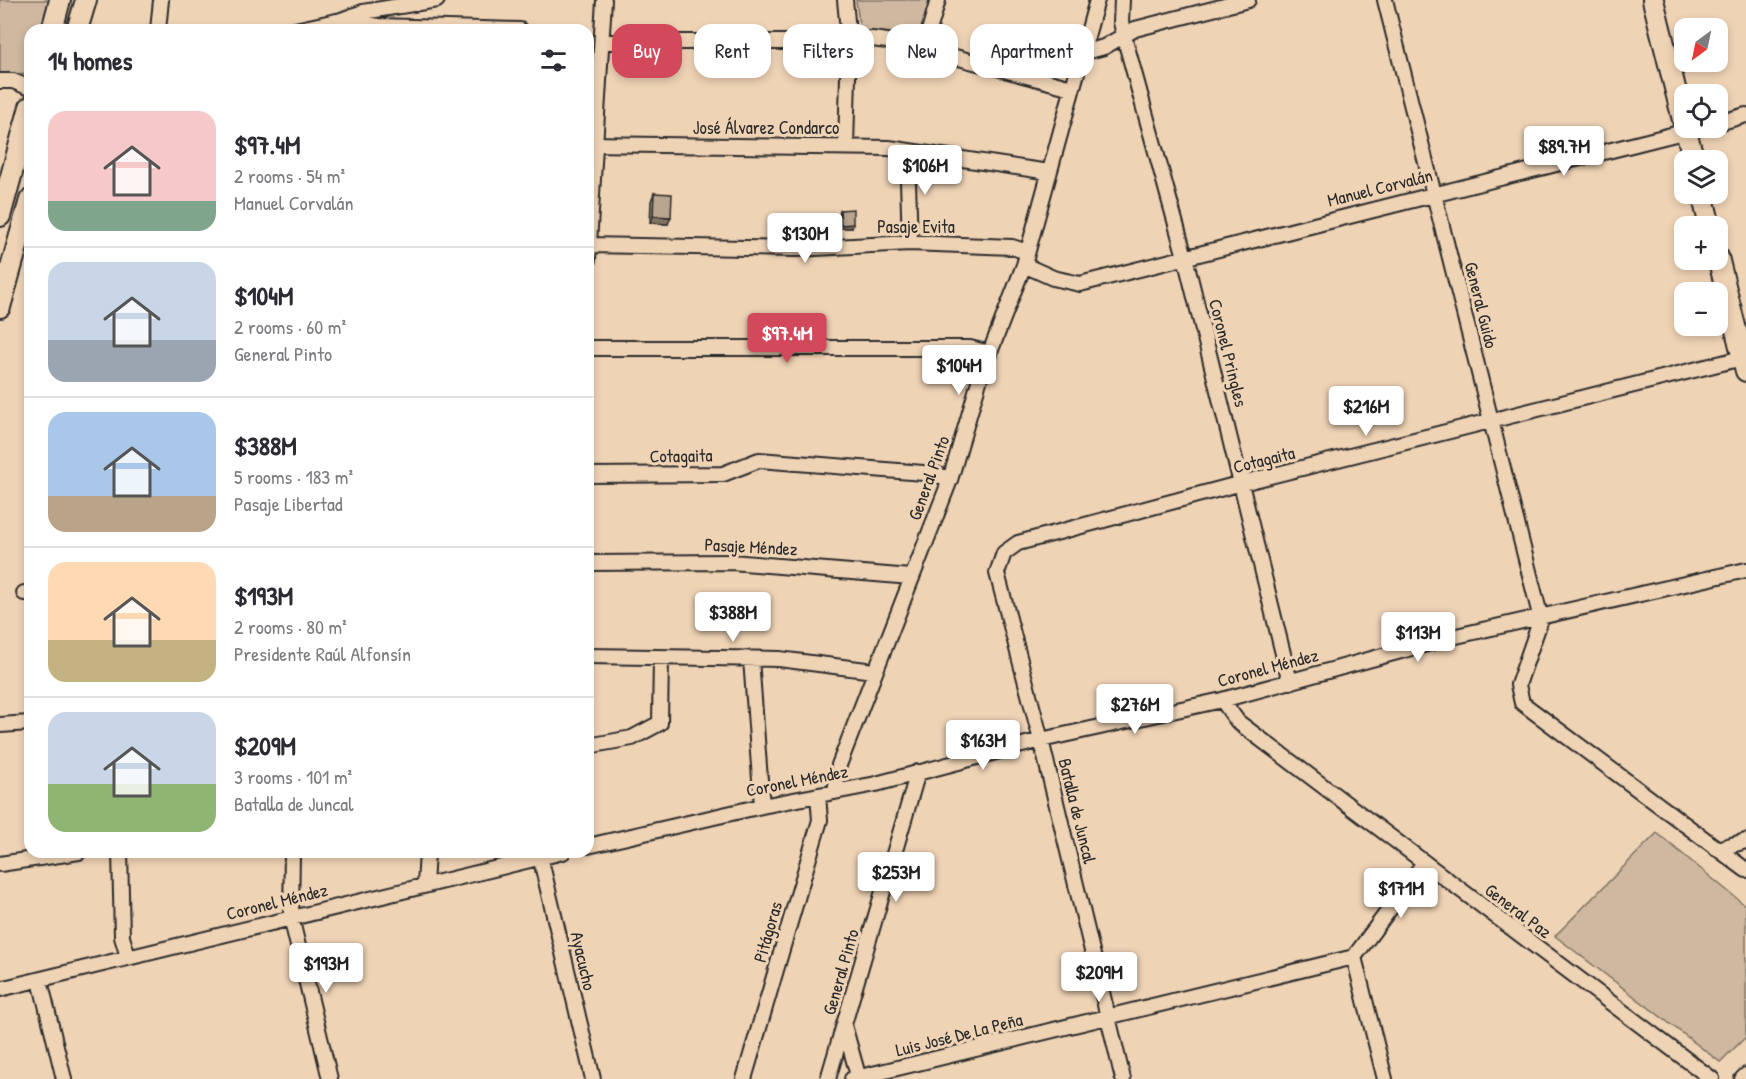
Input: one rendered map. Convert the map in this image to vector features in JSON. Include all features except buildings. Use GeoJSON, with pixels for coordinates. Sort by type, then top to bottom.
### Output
{"type":"FeatureCollection","features":[{"type":"Feature","properties":{"kind":"main road"},"geometry":{"type":"LineString","coordinates":[[54,24],[60,0]]}},
{"type":"Feature","properties":{"kind":"main road"},"geometry":{"type":"LineString","coordinates":[[79,24],[86,0]]}},
{"type":"Feature","properties":{"kind":"main road"},"geometry":{"type":"LineString","coordinates":[[1653,0],[1677,84]]}},
{"type":"Feature","properties":{"kind":"main road"},"geometry":{"type":"LineString","coordinates":[[0,216],[24,131]]}},
{"type":"Feature","properties":{"kind":"main road"},"geometry":{"type":"LineString","coordinates":[[0,307],[24,221]]}},
{"type":"Feature","properties":{"kind":"main road"},"geometry":{"type":"LineString","coordinates":[[1721,270],[1745,362]]}},
{"type":"Feature","properties":{"kind":"street"},"geometry":{"type":"LineString","coordinates":[[159,24],[161,0]]}},
{"type":"Feature","properties":{"kind":"street"},"geometry":{"type":"LineString","coordinates":[[323,24],[437,0]]}},
{"type":"Feature","properties":{"kind":"street"},"geometry":{"type":"LineString","coordinates":[[594,115],[604,0]]}},
{"type":"Feature","properties":{"kind":"street"},"geometry":{"type":"LineString","coordinates":[[845,0],[847,24]]}},
{"type":"Feature","properties":{"kind":"street"},"geometry":{"type":"LineString","coordinates":[[931,24],[938,0]]}},
{"type":"Feature","properties":{"kind":"street","name":"General Pinto"},"geometry":{"type":"LineString","coordinates":[[1090,24],[1097,0]]}},
{"type":"Feature","properties":{"kind":"street"},"geometry":{"type":"LineString","coordinates":[[1122,0],[1121,22],[1124,36]]}},
{"type":"Feature","properties":{"kind":"street"},"geometry":{"type":"LineString","coordinates":[[1094,50],[1104,47],[1135,29],[1248,0]]}},
{"type":"Feature","properties":{"kind":"street","name":"General Guido"},"geometry":{"type":"LineString","coordinates":[[1385,0],[1541,619]]}},
{"type":"Feature","properties":{"kind":"street"},"geometry":{"type":"LineString","coordinates":[[362,16],[452,24]]}},
{"type":"Feature","properties":{"kind":"street"},"geometry":{"type":"LineString","coordinates":[[594,34],[602,37],[783,41]]}},
{"type":"Feature","properties":{"kind":"street","name":"Coronel Pringles"},"geometry":{"type":"LineString","coordinates":[[1124,36],[1185,257],[1290,682]]}},
{"type":"Feature","properties":{"kind":"street"},"geometry":{"type":"LineString","coordinates":[[958,57],[1072,88]]}},
{"type":"Feature","properties":{"kind":"street"},"geometry":{"type":"LineString","coordinates":[[846,146],[848,78]]}},
{"type":"Feature","properties":{"kind":"street","name":"General Pinto"},"geometry":{"type":"LineString","coordinates":[[834,792],[839,765],[950,480],[990,353],[1025,259],[1075,78]]}},
{"type":"Feature","properties":{"kind":"street"},"geometry":{"type":"LineString","coordinates":[[0,81],[13,81],[24,86]]}},
{"type":"Feature","properties":{"kind":"street"},"geometry":{"type":"LineString","coordinates":[[1728,120],[1746,116]]}},
{"type":"Feature","properties":{"kind":"street","name":"Manuel Corvalán"},"geometry":{"type":"LineString","coordinates":[[1070,283],[1080,284],[1674,132]]}},
{"type":"Feature","properties":{"kind":"street","name":"José Álvarez Condarco"},"geometry":{"type":"LineString","coordinates":[[594,144],[846,146],[907,151],[1049,172]]}},
{"type":"Feature","properties":{"kind":"street"},"geometry":{"type":"LineString","coordinates":[[907,151],[910,243]]}},
{"type":"Feature","properties":{"kind":"street","name":"Pasaje Evita"},"geometry":{"type":"LineString","coordinates":[[594,245],[796,249],[910,243],[1012,247],[1025,259],[1070,283]]}},
{"type":"Feature","properties":{"kind":"street"},"geometry":{"type":"LineString","coordinates":[[594,348],[970,348],[990,353]]}},
{"type":"Feature","properties":{"kind":"street","name":"Cotagaita"},"geometry":{"type":"LineString","coordinates":[[1004,553],[1018,543],[1242,483],[1745,362]]}},
{"type":"Feature","properties":{"kind":"street","name":"Cotagaita"},"geometry":{"type":"LineString","coordinates":[[594,475],[723,474],[759,460],[936,474],[950,480]]}},
{"type":"Feature","properties":{"kind":"street","name":"Batalla de Juncal"},"geometry":{"type":"LineString","coordinates":[[1004,553],[997,573],[1041,740],[1123,1079]]}},
{"type":"Feature","properties":{"kind":"street","name":"Pasaje Méndez"},"geometry":{"type":"LineString","coordinates":[[594,563],[731,562],[911,577]]}},
{"type":"Feature","properties":{"kind":"street","name":"Coronel Méndez"},"geometry":{"type":"LineString","coordinates":[[594,845],[834,792],[1041,740],[1222,700],[1452,637],[1541,619],[1746,570]]}},
{"type":"Feature","properties":{"kind":"street"},"geometry":{"type":"LineString","coordinates":[[1541,619],[1518,686],[1522,703],[1746,870]]}},
{"type":"Feature","properties":{"kind":"street"},"geometry":{"type":"LineString","coordinates":[[594,656],[779,659],[874,671]]}},
{"type":"Feature","properties":{"kind":"street"},"geometry":{"type":"LineString","coordinates":[[594,745],[632,738],[660,723],[661,657]]}},
{"type":"Feature","properties":{"kind":"street"},"geometry":{"type":"LineString","coordinates":[[751,659],[762,806]]}},
{"type":"Feature","properties":{"kind":"street","name":"General Paz"},"geometry":{"type":"LineString","coordinates":[[1222,700],[1238,722],[1712,1079]]}},
{"type":"Feature","properties":{"kind":"street"},"geometry":{"type":"LineString","coordinates":[[0,724],[24,723]]}},
{"type":"Feature","properties":{"kind":"street","name":"General Pinto"},"geometry":{"type":"LineString","coordinates":[[828,1079],[918,772]]}},
{"type":"Feature","properties":{"kind":"street","name":"Pitágoras"},"geometry":{"type":"LineString","coordinates":[[744,1079],[820,820],[818,795]]}},
{"type":"Feature","properties":{"kind":"street"},"geometry":{"type":"LineString","coordinates":[[1717,849],[1746,841]]}},
{"type":"Feature","properties":{"kind":"street"},"geometry":{"type":"LineString","coordinates":[[0,864],[40,858]]}},
{"type":"Feature","properties":{"kind":"street"},"geometry":{"type":"LineString","coordinates":[[120,858],[122,937],[128,957]]}},
{"type":"Feature","properties":{"kind":"street"},"geometry":{"type":"LineString","coordinates":[[292,858],[291,917],[330,1079]]}},
{"type":"Feature","properties":{"kind":"street"},"geometry":{"type":"LineString","coordinates":[[425,885],[427,858]]}},
{"type":"Feature","properties":{"kind":"street","name":"Coronel Méndez"},"geometry":{"type":"LineString","coordinates":[[0,989],[528,858]]}},
{"type":"Feature","properties":{"kind":"street","name":"Ayacucho"},"geometry":{"type":"LineString","coordinates":[[541,858],[593,1079]]}},
{"type":"Feature","properties":{"kind":"street"},"geometry":{"type":"LineString","coordinates":[[1385,1079],[1353,957],[1424,862]]}},
{"type":"Feature","properties":{"kind":"street","name":"Luis José De La Peña"},"geometry":{"type":"LineString","coordinates":[[856,1078],[1353,957]]}},
{"type":"Feature","properties":{"kind":"street"},"geometry":{"type":"LineString","coordinates":[[40,980],[64,1079]]}},
{"type":"Feature","properties":{"kind":"street"},"geometry":{"type":"LineString","coordinates":[[844,1025],[856,1078]]}},
{"type":"Feature","properties":{"kind":"street"},"geometry":{"type":"LineString","coordinates":[[1742,1079],[1746,1075]]}},
{"type":"Feature","properties":{"kind":"shaded area"},"geometry":{"type":"Polygon","coordinates":[[[0,0],[54,0],[47,24],[24,24],[24,73],[0,77],[0,0]]]}},
{"type":"Feature","properties":{"kind":"shaded area"},"geometry":{"type":"Polygon","coordinates":[[[856,0],[931,0],[925,24],[886,24],[886,33],[874,31],[874,24],[859,24],[856,0]]]}},
{"type":"Feature","properties":{"kind":"shaded area"},"geometry":{"type":"Polygon","coordinates":[[[1657,833],[1746,906],[1746,1037],[1720,1062],[1555,936],[1657,833]]]}}]}
